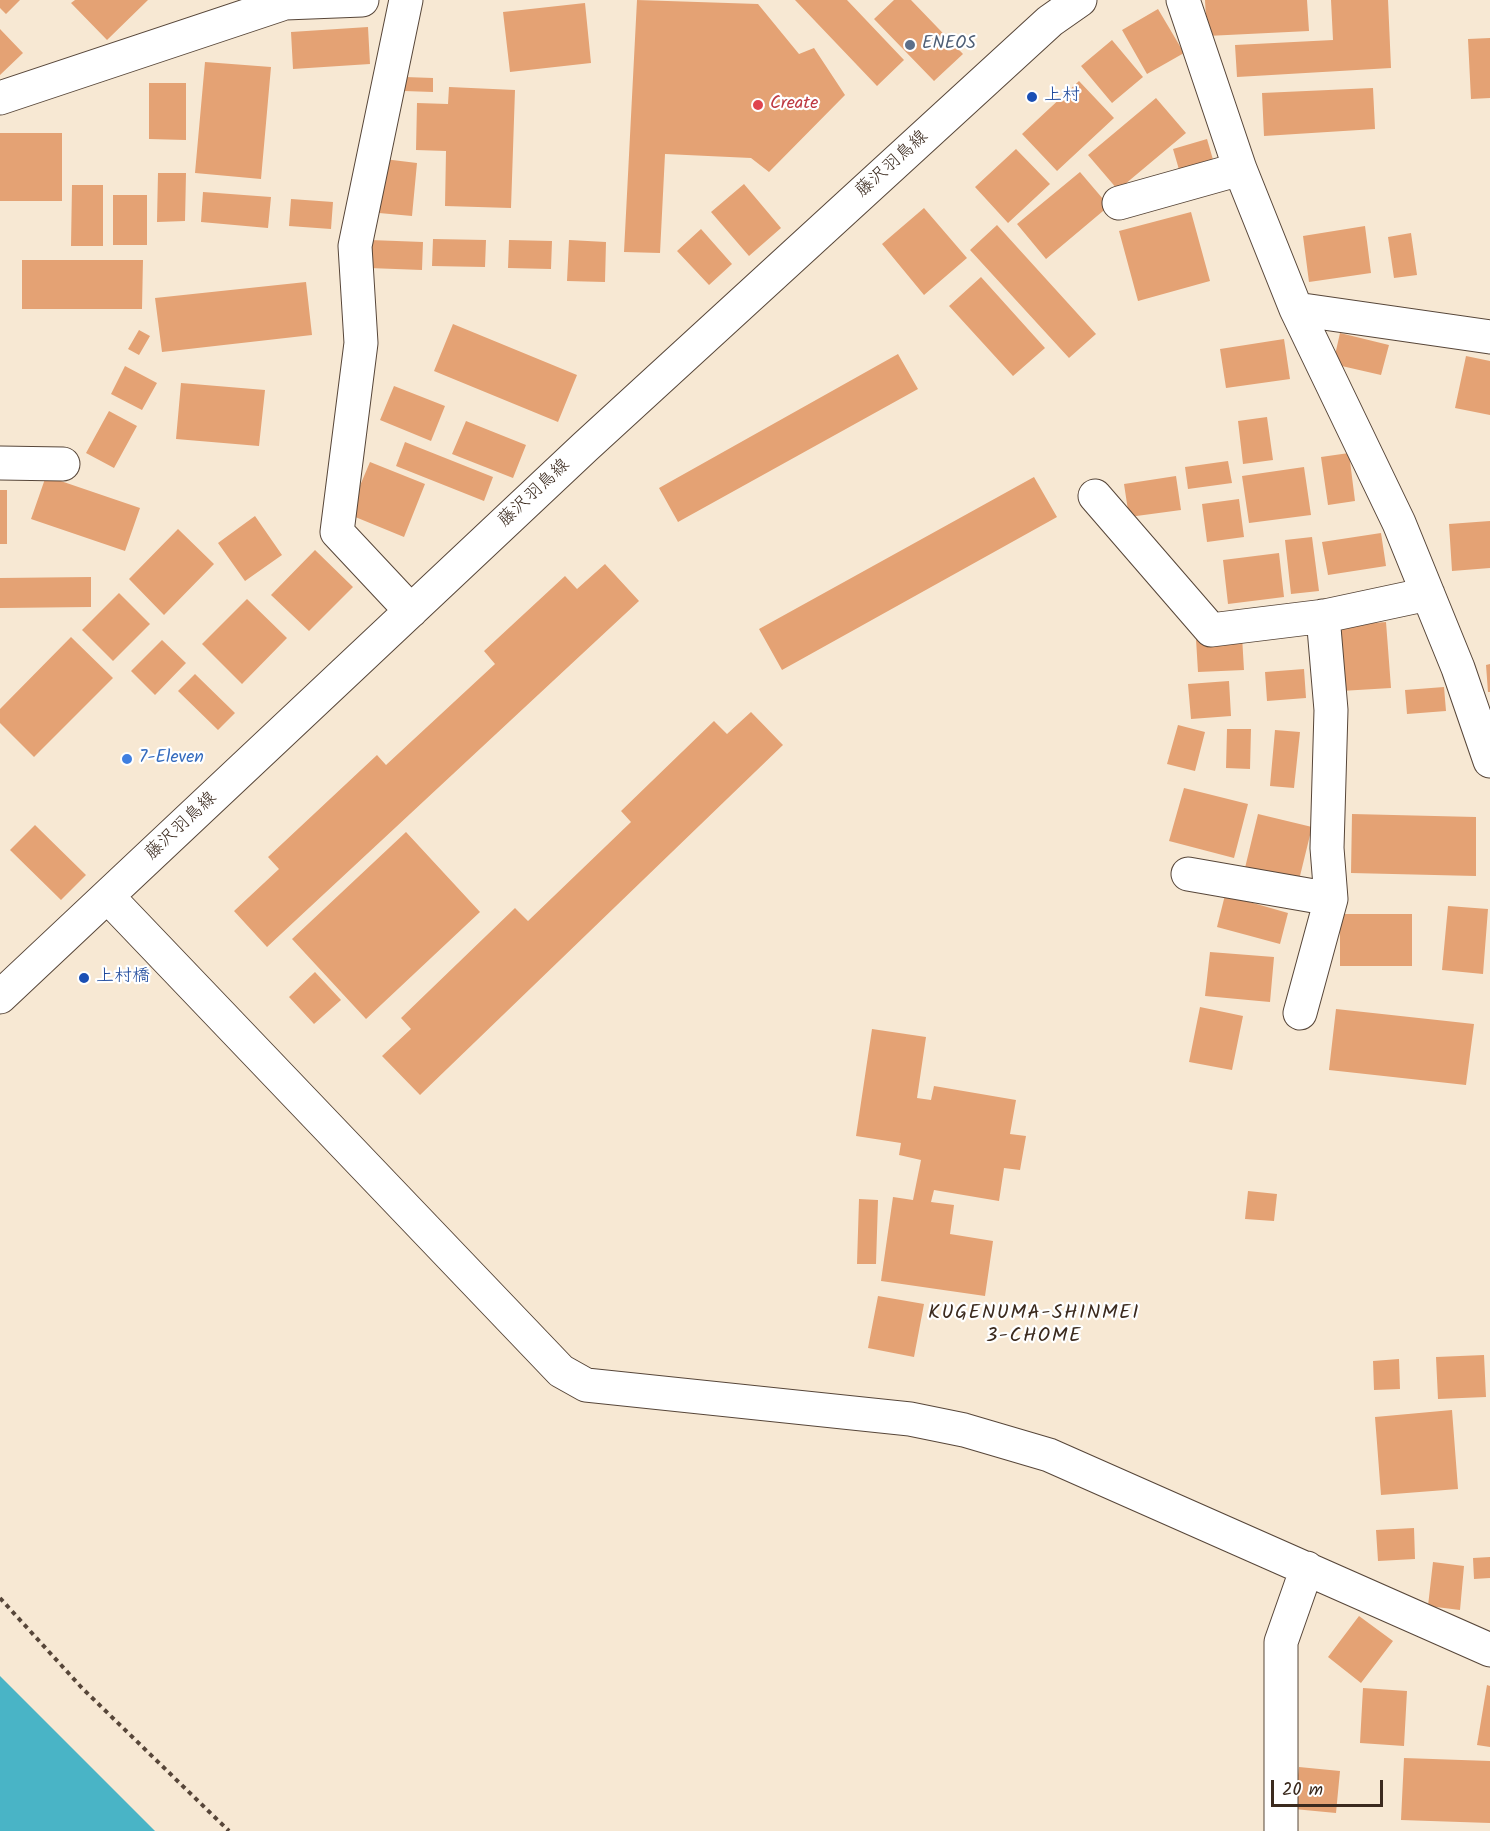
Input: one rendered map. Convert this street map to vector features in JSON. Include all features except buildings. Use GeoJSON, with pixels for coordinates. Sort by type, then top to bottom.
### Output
{"type":"FeatureCollection","features":[{"type":"Feature","properties":{"kind":"street"},"geometry":{"type":"LineString","coordinates":[[0,98],[283,1],[362,0]]}},
{"type":"Feature","properties":{"kind":"street"},"geometry":{"type":"LineString","coordinates":[[405,0],[355,246],[361,343],[338,532],[411,611]]}},
{"type":"Feature","properties":{"kind":"street","name":"藤沢羽鳥線"},"geometry":{"type":"LineString","coordinates":[[0,997],[594,439],[1050,21],[1080,0]]}},
{"type":"Feature","properties":{"kind":"street"},"geometry":{"type":"LineString","coordinates":[[1183,0],[1240,169],[1296,309],[1399,523],[1458,668],[1490,760]]}},
{"type":"Feature","properties":{"kind":"street"},"geometry":{"type":"LineString","coordinates":[[1119,202],[1240,169]]}},
{"type":"Feature","properties":{"kind":"street"},"geometry":{"type":"LineString","coordinates":[[1296,309],[1490,337]]}},
{"type":"Feature","properties":{"kind":"street"},"geometry":{"type":"LineString","coordinates":[[0,463],[63,464]]}},
{"type":"Feature","properties":{"kind":"street"},"geometry":{"type":"LineString","coordinates":[[1095,496],[1210,630],[1323,616],[1428,594]]}},
{"type":"Feature","properties":{"kind":"street"},"geometry":{"type":"LineString","coordinates":[[1300,1013],[1331,899],[1327,848],[1331,710],[1323,616]]}},
{"type":"Feature","properties":{"kind":"street"},"geometry":{"type":"LineString","coordinates":[[1188,874],[1331,899]]}},
{"type":"Feature","properties":{"kind":"street"},"geometry":{"type":"LineString","coordinates":[[108,897],[561,1371],[586,1385],[910,1419],[964,1430],[1049,1455],[1490,1650]]}},
{"type":"Feature","properties":{"kind":"street"},"geometry":{"type":"LineString","coordinates":[[1281,1831],[1281,1642],[1307,1568]]}},
{"type":"Feature","properties":{"kind":"path"},"geometry":{"type":"LineString","coordinates":[[0,1598],[82,1688],[229,1831]]}},
{"type":"Feature","properties":{"kind":"water"},"geometry":{"type":"Polygon","coordinates":[[[0,1676],[155,1831],[0,1831],[0,1676]]]}},
{"type":"Feature","properties":{"kind":"place","name":"ENEOS"},"geometry":{"type":"Point","coordinates":[910,45]}},
{"type":"Feature","properties":{"kind":"place","name":"上村"},"geometry":{"type":"Point","coordinates":[1032,97]}},
{"type":"Feature","properties":{"kind":"place","name":"Create"},"geometry":{"type":"Point","coordinates":[758,105]}},
{"type":"Feature","properties":{"kind":"place","name":"7-Eleven"},"geometry":{"type":"Point","coordinates":[127,759]}},
{"type":"Feature","properties":{"kind":"place","name":"上村橋"},"geometry":{"type":"Point","coordinates":[84,978]}},
{"type":"Feature","properties":{"kind":"district","name":"KUGENUMA-SHINMEI 3-CHOME"},"geometry":{"type":"Point","coordinates":[1034,1326]}}]}
